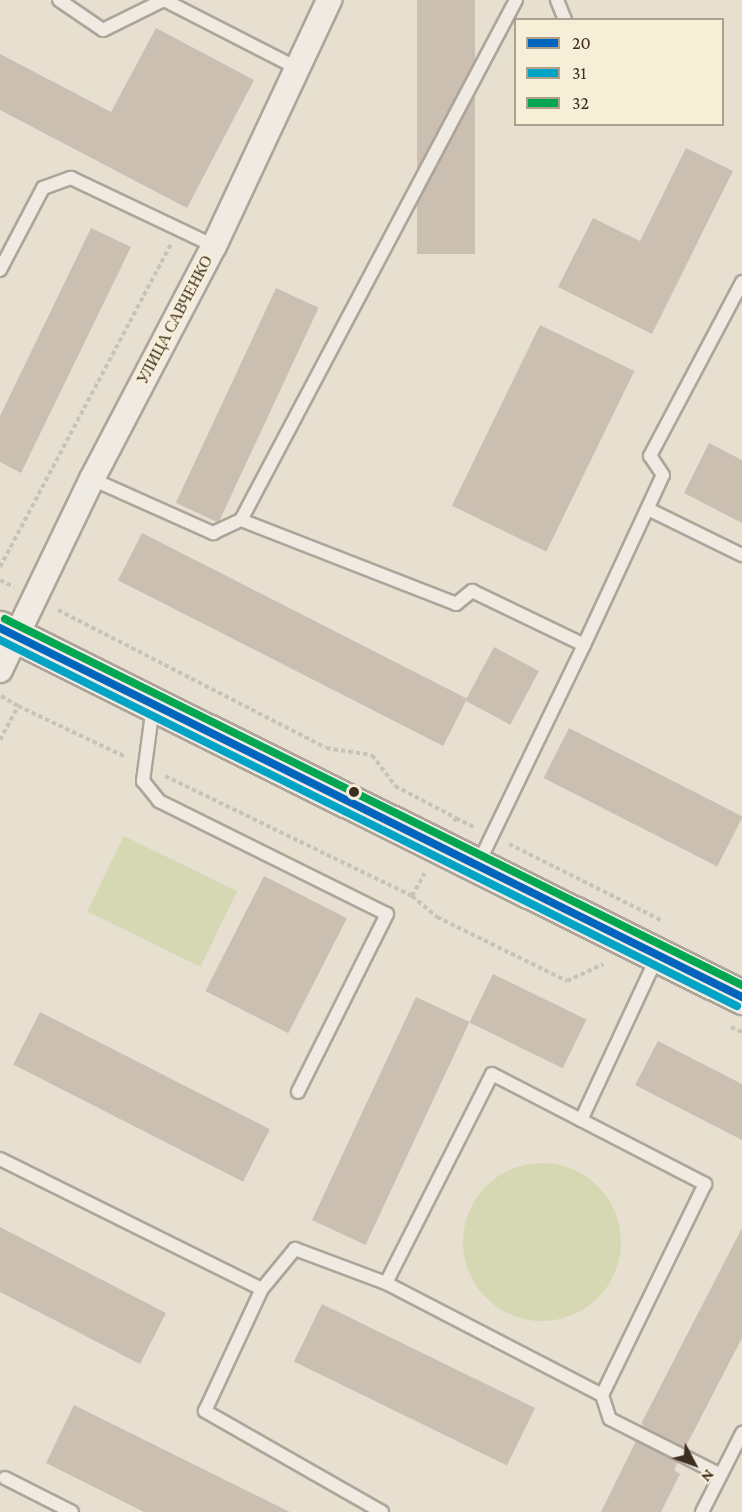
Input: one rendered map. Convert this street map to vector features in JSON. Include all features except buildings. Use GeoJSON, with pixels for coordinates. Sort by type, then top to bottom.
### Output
{"type":"FeatureCollection","features":[{"type":"Feature","properties":{"kind":"main road"},"geometry":{"type":"LineString","coordinates":[[8,633],[154,702],[477,866],[651,970],[732,1010]]}},
{"type":"Feature","properties":{"kind":"street","name":"УЛИЦА САВЧЕНКО"},"geometry":{"type":"LineString","coordinates":[[0,670],[8,633],[214,246],[329,0]]}},
{"type":"Feature","properties":{"kind":"lane"},"geometry":{"type":"LineString","coordinates":[[59,0],[103,30],[164,0],[297,68]]}},
{"type":"Feature","properties":{"kind":"lane"},"geometry":{"type":"LineString","coordinates":[[92,479],[213,533],[241,520],[516,0]]}},
{"type":"Feature","properties":{"kind":"lane"},"geometry":{"type":"LineString","coordinates":[[557,0],[564,18]]}},
{"type":"Feature","properties":{"kind":"lane"},"geometry":{"type":"LineString","coordinates":[[0,270],[43,188],[71,177],[214,246]]}},
{"type":"Feature","properties":{"kind":"lane"},"geometry":{"type":"LineString","coordinates":[[477,866],[663,476],[650,456],[742,282]]}},
{"type":"Feature","properties":{"kind":"lane"},"geometry":{"type":"LineString","coordinates":[[648,509],[742,555]]}},
{"type":"Feature","properties":{"kind":"lane"},"geometry":{"type":"LineString","coordinates":[[241,520],[456,604],[472,591],[584,645]]}},
{"type":"Feature","properties":{"kind":"lane"},"geometry":{"type":"LineString","coordinates":[[154,702],[142,781],[159,801],[387,914],[298,1092]]}},
{"type":"Feature","properties":{"kind":"lane"},"geometry":{"type":"LineString","coordinates":[[581,1120],[651,970]]}},
{"type":"Feature","properties":{"kind":"lane"},"geometry":{"type":"LineString","coordinates":[[386,1283],[492,1074],[705,1184],[602,1395]]}},
{"type":"Feature","properties":{"kind":"lane"},"geometry":{"type":"LineString","coordinates":[[0,1159],[262,1289]]}},
{"type":"Feature","properties":{"kind":"lane"},"geometry":{"type":"LineString","coordinates":[[382,1512],[205,1411],[262,1289],[295,1249],[386,1283],[602,1395],[610,1419],[720,1475]]}},
{"type":"Feature","properties":{"kind":"lane"},"geometry":{"type":"LineString","coordinates":[[702,1512],[742,1433]]}},
{"type":"Feature","properties":{"kind":"lane"},"geometry":{"type":"LineString","coordinates":[[2,1481],[72,1512]]}},
{"type":"Feature","properties":{"kind":"path"},"geometry":{"type":"LineString","coordinates":[[0,567],[179,229]]}},
{"type":"Feature","properties":{"kind":"path"},"geometry":{"type":"LineString","coordinates":[[0,696],[18,706]]}},
{"type":"Feature","properties":{"kind":"path"},"geometry":{"type":"LineString","coordinates":[[456,818],[669,924]]}},
{"type":"Feature","properties":{"kind":"path"},"geometry":{"type":"LineString","coordinates":[[412,896],[437,917],[567,981],[601,962],[651,970]]}},
{"type":"Feature","properties":{"kind":"path"},"geometry":{"type":"LineString","coordinates":[[732,1010],[742,1032]]}},
{"type":"Feature","properties":{"kind":"green space"},"geometry":{"type":"Polygon","coordinates":[[[124,836],[237,891],[200,967],[87,911],[124,836]]]}},
{"type":"Feature","properties":{"kind":"green space"},"geometry":{"type":"Polygon","coordinates":[[[542,1163],[572,1169],[586,1176],[598,1186],[608,1198],[615,1212],[621,1242],[615,1272],[608,1286],[598,1298],[586,1308],[572,1315],[542,1321],[512,1315],[498,1308],[486,1298],[476,1286],[469,1272],[463,1242],[469,1212],[476,1198],[486,1186],[498,1176],[512,1169],[542,1163]]]}},
{"type":"Feature","properties":{"kind":"transit line","name":"32"},"geometry":{"type":"LineString","coordinates":[[5,619],[742,985]]}},
{"type":"Feature","properties":{"kind":"transit line","name":"20"},"geometry":{"type":"LineString","coordinates":[[0,628],[742,997]]}},
{"type":"Feature","properties":{"kind":"transit line","name":"31"},"geometry":{"type":"LineString","coordinates":[[0,640],[737,1006]]}}]}
